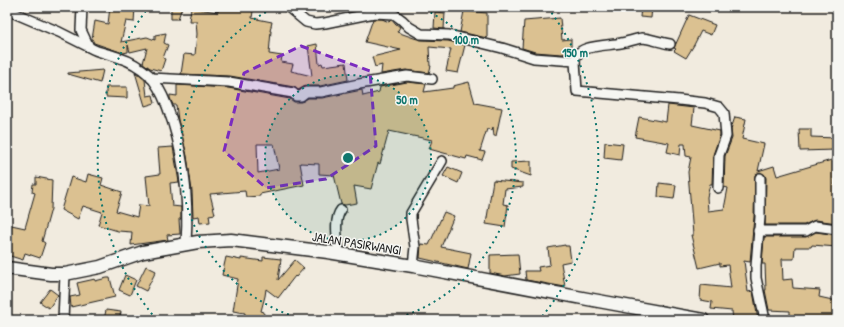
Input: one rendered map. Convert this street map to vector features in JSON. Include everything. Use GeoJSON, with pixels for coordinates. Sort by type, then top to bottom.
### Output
{"type":"FeatureCollection","features":[{"type":"Feature","properties":{"kind":"street"},"geometry":{"type":"LineString","coordinates":[[82,7],[81,30],[89,47]]}},
{"type":"Feature","properties":{"kind":"street"},"geometry":{"type":"LineString","coordinates":[[288,7],[306,22],[315,24],[374,13],[394,14],[409,27],[421,34],[449,35],[502,48],[534,58],[575,61]]}},
{"type":"Feature","properties":{"kind":"street"},"geometry":{"type":"LineString","coordinates":[[7,10],[59,32],[102,54],[120,58],[141,70],[151,78],[163,95],[174,123],[180,149],[186,197],[186,244]]}},
{"type":"Feature","properties":{"kind":"street"},"geometry":{"type":"LineString","coordinates":[[670,44],[640,38],[620,44],[586,48],[575,57],[577,91],[679,100],[705,103],[719,107],[724,113],[726,136],[719,155],[718,188]]}},
{"type":"Feature","properties":{"kind":"street"},"geometry":{"type":"LineString","coordinates":[[151,78],[229,82],[293,93],[296,96],[301,96],[306,92],[321,92],[407,76],[432,79]]}},
{"type":"Feature","properties":{"kind":"street"},"geometry":{"type":"LineString","coordinates":[[413,266],[415,247],[410,219],[411,213],[442,161]]}},
{"type":"Feature","properties":{"kind":"street"},"geometry":{"type":"LineString","coordinates":[[760,178],[760,217],[756,257],[756,278],[765,320]]}},
{"type":"Feature","properties":{"kind":"street"},"geometry":{"type":"LineString","coordinates":[[339,254],[336,229],[338,213],[340,210]]}},
{"type":"Feature","properties":{"kind":"street"},"geometry":{"type":"LineString","coordinates":[[758,231],[806,231],[815,226],[837,229]]}},
{"type":"Feature","properties":{"kind":"street","name":"JALAN PASIRWANGI"},"geometry":{"type":"LineString","coordinates":[[7,268],[51,274],[65,274],[100,267],[143,252],[186,244],[217,240],[231,240],[339,254],[413,266],[703,320]]}},
{"type":"Feature","properties":{"kind":"street"},"geometry":{"type":"LineString","coordinates":[[63,320],[65,274]]}},
{"type":"Feature","properties":{"kind":"highlighted area"},"geometry":{"type":"Polygon","coordinates":[[[301,46],[370,71],[376,146],[326,179],[266,188],[224,151],[244,73],[301,46]]]}},
{"type":"Feature","properties":{"kind":"building"},"geometry":{"type":"Polygon","coordinates":[[[110,7],[135,7],[134,22],[126,21],[121,42],[147,37],[155,40],[155,35],[166,33],[164,43],[168,45],[163,58],[165,59],[161,71],[150,68],[143,63],[147,48],[130,52],[128,45],[128,52],[123,53],[94,43],[92,39],[95,21],[108,24],[110,7]]]}},
{"type":"Feature","properties":{"kind":"building"},"geometry":{"type":"Polygon","coordinates":[[[171,7],[182,7],[178,19],[171,19],[171,7]]]}},
{"type":"Feature","properties":{"kind":"building"},"geometry":{"type":"Polygon","coordinates":[[[218,7],[230,7],[253,11],[252,18],[272,22],[269,54],[282,56],[281,62],[293,64],[291,71],[312,76],[308,46],[317,44],[319,64],[322,63],[323,66],[346,63],[348,80],[320,86],[306,86],[298,90],[294,87],[230,76],[181,74],[184,54],[195,55],[197,34],[196,21],[189,21],[191,8],[218,12],[218,7]]]}},
{"type":"Feature","properties":{"kind":"building"},"geometry":{"type":"Polygon","coordinates":[[[641,7],[652,7],[651,18],[640,17],[641,7]]]}},
{"type":"Feature","properties":{"kind":"building"},"geometry":{"type":"Polygon","coordinates":[[[464,11],[487,13],[487,38],[460,32],[464,11]]]}},
{"type":"Feature","properties":{"kind":"building"},"geometry":{"type":"Polygon","coordinates":[[[435,12],[445,13],[444,29],[434,28],[435,12]]]}},
{"type":"Feature","properties":{"kind":"building"},"geometry":{"type":"Polygon","coordinates":[[[689,15],[715,25],[711,35],[701,31],[686,58],[674,51],[676,49],[674,48],[689,15]]]}},
{"type":"Feature","properties":{"kind":"building"},"geometry":{"type":"Polygon","coordinates":[[[560,18],[562,40],[571,39],[571,53],[561,54],[535,52],[522,48],[524,21],[560,18]]]}},
{"type":"Feature","properties":{"kind":"building"},"geometry":{"type":"Polygon","coordinates":[[[373,19],[382,19],[389,22],[391,20],[400,27],[397,32],[421,40],[448,41],[465,45],[458,73],[446,71],[451,49],[429,47],[431,66],[429,73],[406,70],[381,74],[382,65],[375,67],[372,57],[401,50],[365,42],[373,19]]]}},
{"type":"Feature","properties":{"kind":"building"},"geometry":{"type":"Polygon","coordinates":[[[103,70],[100,83],[68,74],[68,73],[103,70]]]}},
{"type":"Feature","properties":{"kind":"building"},"geometry":{"type":"Polygon","coordinates":[[[135,72],[145,80],[147,96],[153,95],[155,103],[145,106],[135,72]]]}},
{"type":"Feature","properties":{"kind":"building"},"geometry":{"type":"Polygon","coordinates":[[[407,82],[426,84],[424,92],[453,88],[453,86],[469,82],[475,103],[502,108],[496,136],[494,136],[493,127],[492,130],[487,129],[480,151],[485,152],[482,160],[467,156],[466,159],[429,149],[432,140],[389,131],[371,189],[354,186],[357,203],[345,205],[341,204],[334,175],[319,174],[319,164],[300,163],[304,185],[260,194],[260,196],[246,197],[245,191],[210,194],[215,214],[209,215],[210,222],[200,223],[199,216],[193,217],[192,191],[187,156],[178,120],[176,105],[173,105],[170,98],[170,95],[177,96],[177,85],[228,88],[290,99],[294,102],[301,102],[308,98],[322,98],[362,90],[363,96],[379,92],[380,87],[407,82]],[[257,144],[258,173],[279,169],[274,144],[257,144]]]}},
{"type":"Feature","properties":{"kind":"building"},"geometry":{"type":"Polygon","coordinates":[[[106,87],[127,87],[127,98],[106,97],[106,87]]]}},
{"type":"Feature","properties":{"kind":"building"},"geometry":{"type":"Polygon","coordinates":[[[668,105],[694,108],[692,125],[720,131],[713,155],[712,184],[710,184],[707,197],[708,211],[724,209],[728,188],[724,187],[725,156],[732,138],[731,129],[735,117],[746,119],[742,139],[764,144],[758,171],[774,166],[777,176],[835,159],[834,185],[837,185],[837,223],[815,220],[804,225],[765,225],[766,178],[765,175],[760,172],[755,175],[754,217],[750,262],[744,261],[748,292],[753,291],[758,320],[733,320],[732,311],[711,309],[712,302],[700,300],[701,285],[731,288],[728,265],[720,266],[720,263],[699,268],[691,235],[693,235],[688,172],[691,157],[686,156],[685,144],[681,144],[680,155],[667,152],[669,143],[635,137],[639,117],[666,122],[668,105]]]}},
{"type":"Feature","properties":{"kind":"building"},"geometry":{"type":"Polygon","coordinates":[[[799,129],[811,129],[811,137],[836,138],[835,150],[800,151],[799,129]]]}},
{"type":"Feature","properties":{"kind":"building"},"geometry":{"type":"Polygon","coordinates":[[[605,142],[623,144],[621,160],[604,158],[605,142]]]}},
{"type":"Feature","properties":{"kind":"building"},"geometry":{"type":"Polygon","coordinates":[[[173,147],[179,182],[170,183],[172,206],[181,207],[181,219],[179,219],[180,234],[167,235],[168,240],[131,245],[132,232],[118,231],[98,225],[102,212],[83,206],[78,219],[61,210],[71,177],[86,182],[88,174],[103,178],[101,185],[122,192],[116,211],[137,217],[139,205],[149,206],[146,176],[160,174],[158,148],[173,147]]]}},
{"type":"Feature","properties":{"kind":"building"},"geometry":{"type":"Polygon","coordinates":[[[531,161],[531,176],[511,169],[511,162],[531,161]]]}},
{"type":"Feature","properties":{"kind":"building"},"geometry":{"type":"Polygon","coordinates":[[[448,167],[462,173],[458,183],[443,176],[448,167]]]}},
{"type":"Feature","properties":{"kind":"building"},"geometry":{"type":"Polygon","coordinates":[[[36,177],[52,180],[51,209],[42,241],[45,243],[40,258],[25,253],[23,260],[7,255],[7,224],[25,228],[35,193],[32,192],[33,184],[36,184],[36,177]]]}},
{"type":"Feature","properties":{"kind":"building"},"geometry":{"type":"Polygon","coordinates":[[[493,180],[523,183],[523,187],[505,189],[503,204],[508,205],[505,227],[486,224],[493,180]]]}},
{"type":"Feature","properties":{"kind":"building"},"geometry":{"type":"Polygon","coordinates":[[[659,183],[676,185],[674,199],[658,197],[659,183]]]}},
{"type":"Feature","properties":{"kind":"building"},"geometry":{"type":"Polygon","coordinates":[[[444,212],[454,216],[441,247],[471,253],[468,269],[420,258],[421,244],[429,245],[444,212]]]}},
{"type":"Feature","properties":{"kind":"building"},"geometry":{"type":"Polygon","coordinates":[[[816,232],[837,235],[837,247],[812,245],[811,247],[795,247],[794,259],[782,259],[783,280],[792,279],[793,288],[820,290],[819,297],[837,301],[837,314],[834,314],[833,320],[790,320],[790,311],[769,310],[765,290],[765,264],[762,264],[764,237],[806,237],[816,232]]]}},
{"type":"Feature","properties":{"kind":"building"},"geometry":{"type":"Polygon","coordinates":[[[565,245],[569,246],[571,261],[561,263],[565,287],[526,280],[525,271],[539,271],[538,267],[550,265],[548,248],[565,245]]]}},
{"type":"Feature","properties":{"kind":"building"},"geometry":{"type":"Polygon","coordinates":[[[518,254],[520,274],[505,276],[490,273],[490,255],[518,254]]]}},
{"type":"Feature","properties":{"kind":"building"},"geometry":{"type":"Polygon","coordinates":[[[226,257],[241,260],[241,258],[263,261],[263,257],[281,259],[278,280],[295,260],[304,268],[296,277],[295,276],[278,298],[266,289],[261,311],[264,312],[263,320],[244,320],[245,313],[233,311],[238,279],[222,275],[226,257]]]}},
{"type":"Feature","properties":{"kind":"building"},"geometry":{"type":"Polygon","coordinates":[[[146,266],[156,271],[146,291],[136,286],[146,266]]]}},
{"type":"Feature","properties":{"kind":"building"},"geometry":{"type":"Polygon","coordinates":[[[125,275],[136,280],[130,295],[119,290],[125,275]]]}},
{"type":"Feature","properties":{"kind":"building"},"geometry":{"type":"Polygon","coordinates":[[[110,278],[115,297],[71,307],[70,297],[80,295],[77,283],[110,278]]]}},
{"type":"Feature","properties":{"kind":"building"},"geometry":{"type":"Polygon","coordinates":[[[50,289],[58,295],[49,308],[40,302],[50,289]]]}},
{"type":"Feature","properties":{"kind":"building"},"geometry":{"type":"Polygon","coordinates":[[[106,310],[121,312],[119,320],[104,320],[106,310]]]}}]}
